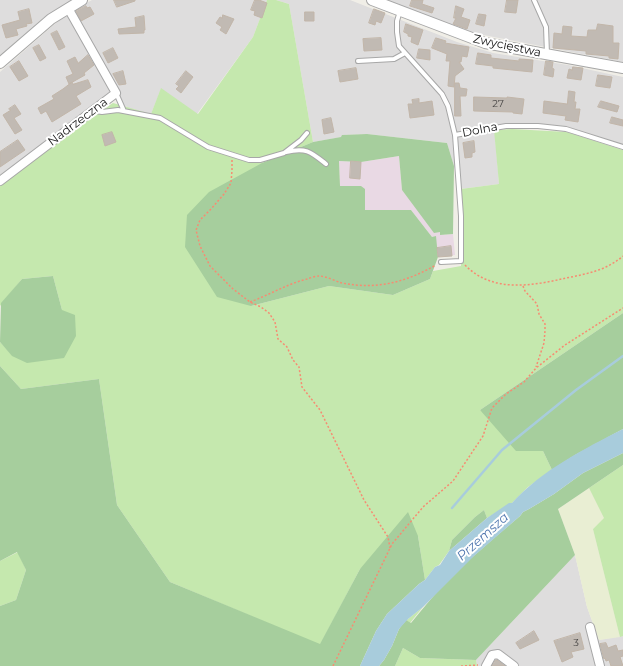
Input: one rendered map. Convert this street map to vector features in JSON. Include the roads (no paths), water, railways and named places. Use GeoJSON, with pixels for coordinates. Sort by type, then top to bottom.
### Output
{"type":"FeatureCollection","features":[{"type":"Feature","properties":{"kind":"street"},"geometry":{"type":"LineString","coordinates":[[0,63],[51,19],[82,0]]}},
{"type":"Feature","properties":{"kind":"street","name":"Zwycięstwa"},"geometry":{"type":"LineString","coordinates":[[372,0],[485,43],[623,68]]}},
{"type":"Feature","properties":{"kind":"street","name":"Nadrzeczna"},"geometry":{"type":"LineString","coordinates":[[0,181],[116,93],[68,8]]}},
{"type":"Feature","properties":{"kind":"street"},"geometry":{"type":"LineString","coordinates":[[590,627],[600,666]]}},
{"type":"Feature","properties":{"kind":"street"},"geometry":{"type":"LineString","coordinates":[[486,665],[492,655],[498,654],[514,666]]}},
{"type":"Feature","properties":{"kind":"lane"},"geometry":{"type":"LineString","coordinates":[[534,0],[546,27],[547,54]]}},
{"type":"Feature","properties":{"kind":"lane","name":"Dolna"},"geometry":{"type":"LineString","coordinates":[[401,10],[397,21],[399,46],[442,94],[448,106],[455,135],[506,126],[538,126],[566,129],[623,147]]}},
{"type":"Feature","properties":{"kind":"lane"},"geometry":{"type":"LineString","coordinates":[[358,61],[394,59],[405,53]]}},
{"type":"Feature","properties":{"kind":"lane"},"geometry":{"type":"LineString","coordinates":[[116,93],[124,110]]}},
{"type":"Feature","properties":{"kind":"lane"},"geometry":{"type":"LineString","coordinates":[[92,111],[102,112],[124,110],[160,118],[208,147],[249,160],[260,160],[298,149],[312,153],[326,164]]}},
{"type":"Feature","properties":{"kind":"lane"},"geometry":{"type":"LineString","coordinates":[[284,153],[301,140],[307,133]]}},
{"type":"Feature","properties":{"kind":"lane"},"geometry":{"type":"LineString","coordinates":[[441,262],[461,261],[461,216],[455,135]]}},
{"type":"Feature","properties":{"kind":"water","name":"Przemsza"},"geometry":{"type":"Polygon","coordinates":[[[623,429],[623,453],[583,473],[554,494],[523,512],[474,556],[423,607],[408,619],[399,629],[392,646],[379,666],[360,666],[376,631],[387,614],[425,580],[435,567],[440,565],[449,551],[487,518],[509,503],[512,503],[550,470],[623,429]]]}},
{"type":"Feature","properties":{"kind":"waterway"},"geometry":{"type":"LineString","coordinates":[[452,508],[502,450],[576,390],[623,356]]}}]}
